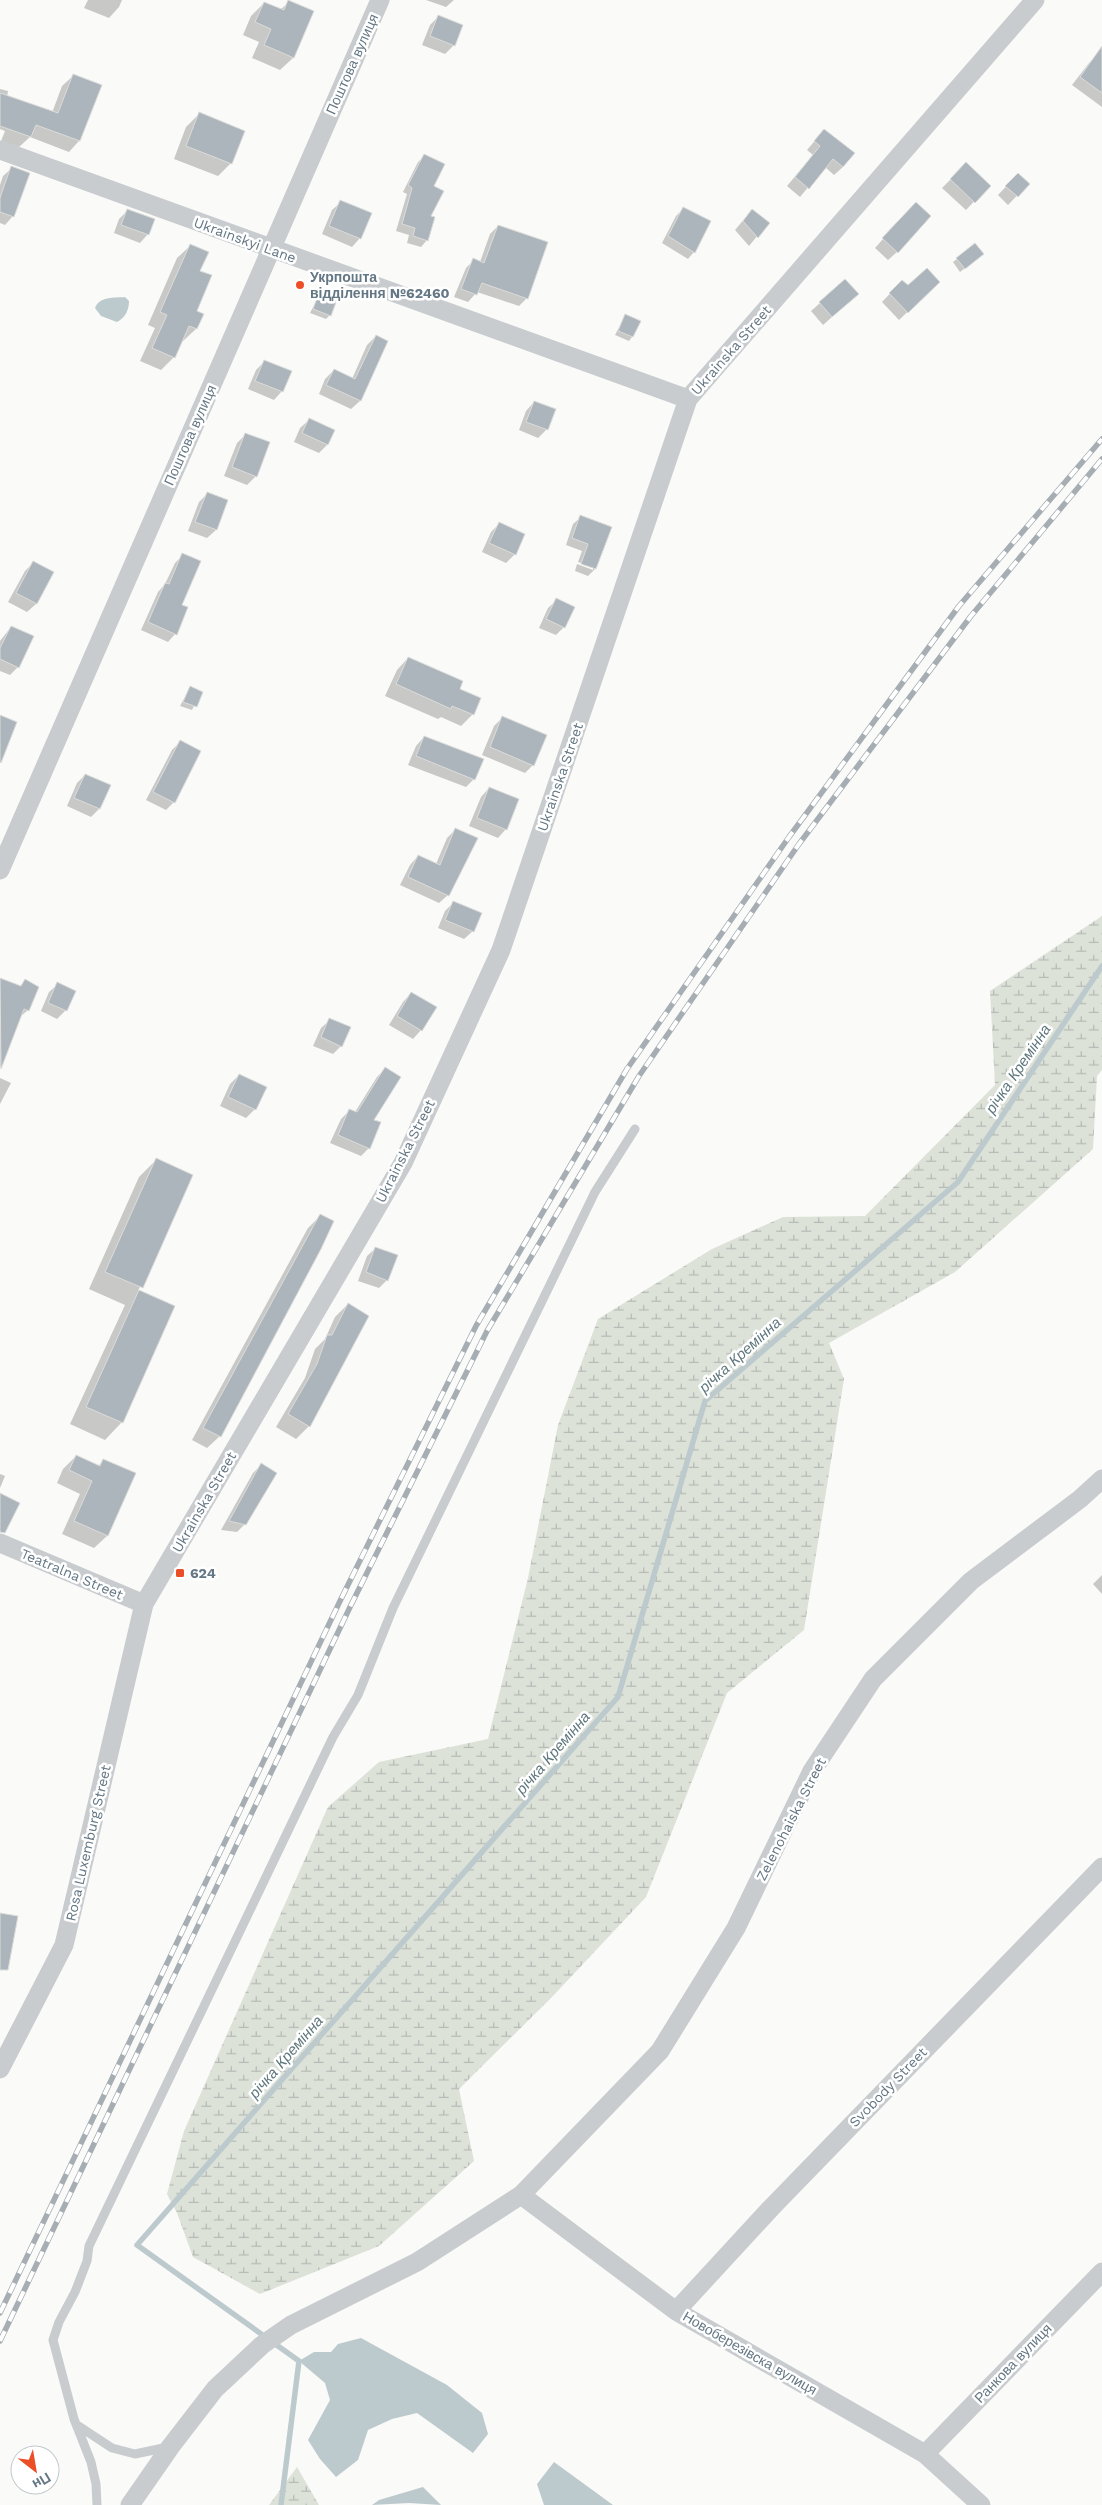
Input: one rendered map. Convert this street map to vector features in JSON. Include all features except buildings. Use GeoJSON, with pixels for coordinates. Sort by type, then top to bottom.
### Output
{"type":"FeatureCollection","features":[{"type":"Feature","properties":{"kind":"street","name":"Поштова вулиця"},"geometry":{"type":"LineString","coordinates":[[0,870],[380,0]]}},
{"type":"Feature","properties":{"kind":"street","name":"Ukrainska Street"},"geometry":{"type":"LineString","coordinates":[[144,1604],[403,1163],[501,950],[688,399],[1035,0]]}},
{"type":"Feature","properties":{"kind":"street","name":"Ukrainskyi Lane"},"geometry":{"type":"LineString","coordinates":[[0,150],[688,399]]}},
{"type":"Feature","properties":{"kind":"street","name":"Zelenohaiska Street"},"geometry":{"type":"LineString","coordinates":[[130,2505],[170,2446],[215,2388],[269,2340],[291,2325],[417,2262],[521,2195],[660,2051],[736,1928],[812,1771],[873,1679],[971,1581],[1080,1499],[1102,1479]]}},
{"type":"Feature","properties":{"kind":"street","name":"Teatralna Street"},"geometry":{"type":"LineString","coordinates":[[0,1543],[144,1604]]}},
{"type":"Feature","properties":{"kind":"street","name":"Rosa Luxemburg Street"},"geometry":{"type":"LineString","coordinates":[[0,2069],[64,1945],[144,1604]]}},
{"type":"Feature","properties":{"kind":"street","name":"Svobody Street"},"geometry":{"type":"LineString","coordinates":[[676,2311],[771,2208],[1102,1867]]}},
{"type":"Feature","properties":{"kind":"street","name":"Новоберезівска вулиця"},"geometry":{"type":"LineString","coordinates":[[521,2195],[676,2311],[925,2454],[981,2505]]}},
{"type":"Feature","properties":{"kind":"street","name":"Ранкова вулиця"},"geometry":{"type":"LineString","coordinates":[[925,2454],[1102,2272]]}},
{"type":"Feature","properties":{"kind":"lane"},"geometry":{"type":"LineString","coordinates":[[97,2505],[96,2484],[53,2340],[59,2322],[78,2285],[87,2261],[89,2246],[333,1738],[358,1695],[394,1608],[586,1209],[635,1129]]}},
{"type":"Feature","properties":{"kind":"lane"},"geometry":{"type":"LineString","coordinates":[[77,2424],[112,2448],[135,2454],[170,2446]]}},
{"type":"Feature","properties":{"kind":"green space"},"geometry":{"type":"Polygon","coordinates":[[[1102,916],[1102,1070],[1097,1076],[1093,1149],[955,1272],[829,1343],[844,1379],[804,1630],[727,1693],[646,1897],[551,1998],[459,2089],[474,2161],[379,2246],[260,2294],[193,2257],[177,2213],[167,2194],[184,2131],[328,1807],[379,1762],[488,1739],[528,1578],[558,1425],[598,1319],[712,1249],[783,1217],[865,1216],[995,1085],[990,991],[1102,916]]]}},
{"type":"Feature","properties":{"kind":"green space"},"geometry":{"type":"Polygon","coordinates":[[[297,2467],[319,2505],[269,2505],[297,2467]]]}},
{"type":"Feature","properties":{"kind":"shaded area"},"geometry":{"type":"Polygon","coordinates":[[[125,297],[129,301],[128,308],[124,316],[117,322],[101,316],[95,308],[100,301],[125,297]]]}},
{"type":"Feature","properties":{"kind":"shaded area"},"geometry":{"type":"Polygon","coordinates":[[[361,2338],[447,2385],[482,2413],[488,2434],[473,2453],[417,2413],[392,2419],[368,2430],[358,2460],[336,2477],[320,2459],[308,2440],[330,2400],[325,2383],[299,2361],[314,2352],[331,2352],[338,2344],[361,2338]]]}},
{"type":"Feature","properties":{"kind":"shaded area"},"geometry":{"type":"Polygon","coordinates":[[[554,2462],[613,2505],[544,2505],[537,2484],[554,2462]]]}},
{"type":"Feature","properties":{"kind":"shaded area"},"geometry":{"type":"Polygon","coordinates":[[[423,2487],[441,2505],[409,2503],[372,2505],[379,2500],[423,2487]]]}},
{"type":"Feature","properties":{"kind":"waterway","name":"річка Кремінна"},"geometry":{"type":"LineString","coordinates":[[281,2505],[299,2361],[137,2245],[618,1697],[705,1401],[958,1182],[1102,966]]}},
{"type":"Feature","properties":{"kind":"railway"},"geometry":{"type":"LineString","coordinates":[[0,2313],[341,1599],[476,1326],[627,1069],[789,837],[959,606],[1102,439]]}},
{"type":"Feature","properties":{"kind":"railway"},"geometry":{"type":"LineString","coordinates":[[0,2341],[351,1605],[487,1331],[639,1076],[799,844],[971,616],[1102,459]]}},
{"type":"Feature","properties":{"kind":"place","name":"Укрпошта відділення №62460"},"geometry":{"type":"Point","coordinates":[300,285]}},
{"type":"Feature","properties":{"kind":"place","name":"624"},"geometry":{"type":"Point","coordinates":[180,1573]}}]}
